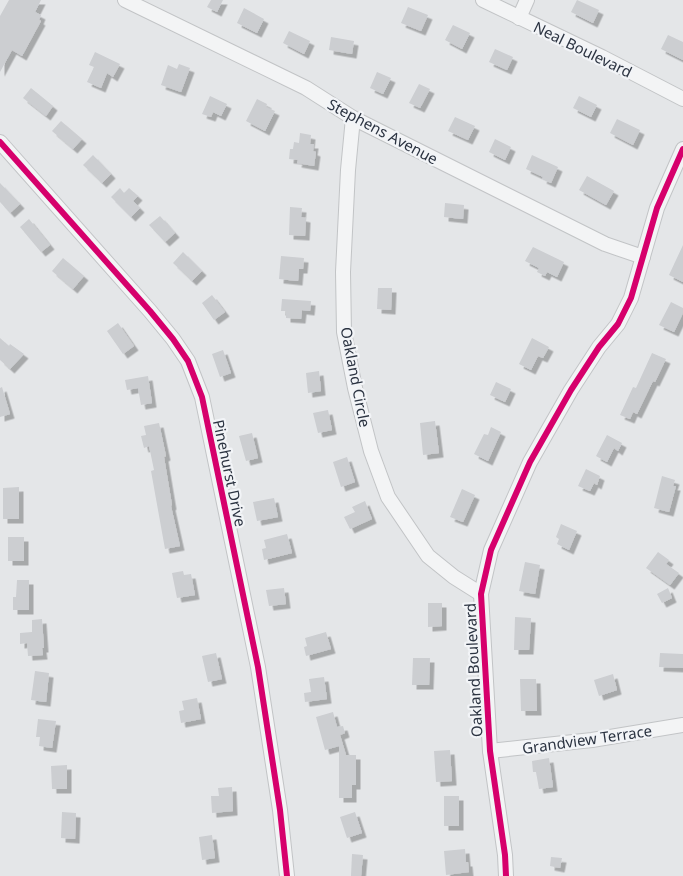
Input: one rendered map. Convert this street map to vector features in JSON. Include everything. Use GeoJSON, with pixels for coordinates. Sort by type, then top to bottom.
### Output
{"type":"FeatureCollection","features":[{"type":"Feature","properties":{"kind":"street","name":"Stephens Avenue"},"geometry":{"type":"LineString","coordinates":[[125,0],[306,88],[353,118],[605,244],[643,257]]}},
{"type":"Feature","properties":{"kind":"street","name":"Neal Boulevard"},"geometry":{"type":"LineString","coordinates":[[483,0],[602,57],[683,99]]}},
{"type":"Feature","properties":{"kind":"street"},"geometry":{"type":"LineString","coordinates":[[519,18],[527,0]]}},
{"type":"Feature","properties":{"kind":"street","name":"Oakland Circle"},"geometry":{"type":"LineString","coordinates":[[353,118],[343,262],[344,332],[355,388],[371,450],[388,497],[428,556],[454,577],[481,594]]}},
{"type":"Feature","properties":{"kind":"street","name":"Pinehurst Drive"},"geometry":{"type":"LineString","coordinates":[[0,142],[167,332],[188,361],[202,397],[258,667],[280,810],[287,876]]}},
{"type":"Feature","properties":{"kind":"street","name":"Oakland Boulevard"},"geometry":{"type":"LineString","coordinates":[[506,876],[505,855],[490,751],[481,594],[491,550],[530,462],[571,390],[599,348],[618,324],[631,298],[657,208],[682,156]]}},
{"type":"Feature","properties":{"kind":"street","name":"Grandview Terrace"},"geometry":{"type":"LineString","coordinates":[[490,751],[592,740],[683,725]]}},
{"type":"Feature","properties":{"kind":"building"},"geometry":{"type":"Polygon","coordinates":[[[9,0],[41,0],[35,12],[41,15],[39,20],[41,21],[22,56],[12,50],[0,72],[0,16],[9,0]]]}},
{"type":"Feature","properties":{"kind":"building"},"geometry":{"type":"Polygon","coordinates":[[[211,0],[223,0],[217,12],[207,7],[211,0]]]}},
{"type":"Feature","properties":{"kind":"building"},"geometry":{"type":"Polygon","coordinates":[[[577,0],[599,10],[593,23],[571,12],[577,0]]]}},
{"type":"Feature","properties":{"kind":"building"},"geometry":{"type":"Polygon","coordinates":[[[408,7],[428,15],[421,31],[401,23],[408,7]]]}},
{"type":"Feature","properties":{"kind":"building"},"geometry":{"type":"Polygon","coordinates":[[[244,8],[264,19],[257,33],[237,23],[244,8]]]}},
{"type":"Feature","properties":{"kind":"building"},"geometry":{"type":"Polygon","coordinates":[[[453,25],[470,33],[462,49],[445,40],[453,25]]]}},
{"type":"Feature","properties":{"kind":"building"},"geometry":{"type":"Polygon","coordinates":[[[289,31],[310,41],[304,54],[283,43],[289,31]]]}},
{"type":"Feature","properties":{"kind":"building"},"geometry":{"type":"Polygon","coordinates":[[[668,35],[683,42],[683,60],[661,49],[668,35]]]}},
{"type":"Feature","properties":{"kind":"building"},"geometry":{"type":"Polygon","coordinates":[[[331,37],[354,41],[352,54],[329,50],[331,37]]]}},
{"type":"Feature","properties":{"kind":"building"},"geometry":{"type":"Polygon","coordinates":[[[495,49],[513,57],[507,70],[489,62],[495,49]]]}},
{"type":"Feature","properties":{"kind":"building"},"geometry":{"type":"Polygon","coordinates":[[[95,52],[120,64],[113,77],[107,73],[101,88],[87,82],[94,67],[89,65],[95,52]]]}},
{"type":"Feature","properties":{"kind":"building"},"geometry":{"type":"Polygon","coordinates":[[[179,64],[190,68],[181,92],[161,85],[168,65],[177,69],[179,64]]]}},
{"type":"Feature","properties":{"kind":"building"},"geometry":{"type":"Polygon","coordinates":[[[377,72],[391,78],[383,94],[370,88],[377,72]]]}},
{"type":"Feature","properties":{"kind":"building"},"geometry":{"type":"Polygon","coordinates":[[[419,84],[430,89],[420,108],[409,103],[419,84]]]}},
{"type":"Feature","properties":{"kind":"building"},"geometry":{"type":"Polygon","coordinates":[[[31,88],[53,106],[46,116],[23,98],[31,88]]]}},
{"type":"Feature","properties":{"kind":"building"},"geometry":{"type":"Polygon","coordinates":[[[210,96],[227,104],[221,116],[213,112],[211,117],[202,114],[210,96]]]}},
{"type":"Feature","properties":{"kind":"building"},"geometry":{"type":"Polygon","coordinates":[[[579,96],[597,105],[591,117],[573,108],[579,96]]]}},
{"type":"Feature","properties":{"kind":"building"},"geometry":{"type":"Polygon","coordinates":[[[257,99],[267,104],[266,107],[275,111],[265,131],[246,121],[257,99]]]}},
{"type":"Feature","properties":{"kind":"building"},"geometry":{"type":"Polygon","coordinates":[[[455,117],[475,126],[468,140],[448,131],[455,117]]]}},
{"type":"Feature","properties":{"kind":"building"},"geometry":{"type":"Polygon","coordinates":[[[617,119],[640,130],[633,145],[610,133],[617,119]]]}},
{"type":"Feature","properties":{"kind":"building"},"geometry":{"type":"Polygon","coordinates":[[[61,121],[82,139],[73,149],[52,131],[61,121]]]}},
{"type":"Feature","properties":{"kind":"building"},"geometry":{"type":"Polygon","coordinates":[[[300,133],[311,135],[310,144],[314,144],[313,151],[316,152],[314,166],[297,163],[298,160],[289,159],[290,149],[293,149],[294,142],[299,143],[300,133]]]}},
{"type":"Feature","properties":{"kind":"building"},"geometry":{"type":"Polygon","coordinates":[[[495,139],[511,147],[505,160],[489,152],[495,139]]]}},
{"type":"Feature","properties":{"kind":"building"},"geometry":{"type":"Polygon","coordinates":[[[93,155],[111,174],[102,183],[83,165],[93,155]]]}},
{"type":"Feature","properties":{"kind":"building"},"geometry":{"type":"Polygon","coordinates":[[[532,155],[558,167],[551,183],[526,169],[532,155]]]}},
{"type":"Feature","properties":{"kind":"building"},"geometry":{"type":"Polygon","coordinates":[[[587,176],[614,191],[606,205],[579,190],[587,176]]]}},
{"type":"Feature","properties":{"kind":"building"},"geometry":{"type":"Polygon","coordinates":[[[0,183],[20,204],[10,213],[0,202],[0,183]]]}},
{"type":"Feature","properties":{"kind":"building"},"geometry":{"type":"Polygon","coordinates":[[[120,188],[124,193],[129,188],[138,196],[133,201],[140,208],[131,217],[111,197],[120,188]]]}},
{"type":"Feature","properties":{"kind":"building"},"geometry":{"type":"Polygon","coordinates":[[[445,203],[464,205],[463,219],[444,217],[445,203]]]}},
{"type":"Feature","properties":{"kind":"building"},"geometry":{"type":"Polygon","coordinates":[[[290,207],[302,208],[301,217],[306,218],[305,236],[289,235],[290,207]]]}},
{"type":"Feature","properties":{"kind":"building"},"geometry":{"type":"Polygon","coordinates":[[[160,216],[175,233],[165,242],[149,225],[160,216]]]}},
{"type":"Feature","properties":{"kind":"building"},"geometry":{"type":"Polygon","coordinates":[[[29,219],[50,245],[41,252],[20,227],[29,219]]]}},
{"type":"Feature","properties":{"kind":"building"},"geometry":{"type":"Polygon","coordinates":[[[683,245],[683,282],[669,275],[683,245]]]}},
{"type":"Feature","properties":{"kind":"building"},"geometry":{"type":"Polygon","coordinates":[[[533,247],[564,262],[557,277],[547,272],[545,276],[537,272],[539,268],[525,261],[533,247]]]}},
{"type":"Feature","properties":{"kind":"building"},"geometry":{"type":"Polygon","coordinates":[[[183,252],[202,271],[192,281],[173,263],[183,252]]]}},
{"type":"Feature","properties":{"kind":"building"},"geometry":{"type":"Polygon","coordinates":[[[281,256],[304,258],[303,269],[299,269],[298,281],[279,279],[281,256]]]}},
{"type":"Feature","properties":{"kind":"building"},"geometry":{"type":"Polygon","coordinates":[[[63,258],[84,276],[73,289],[52,271],[63,258]]]}},
{"type":"Feature","properties":{"kind":"building"},"geometry":{"type":"Polygon","coordinates":[[[378,288],[392,288],[391,310],[377,309],[378,288]]]}},
{"type":"Feature","properties":{"kind":"building"},"geometry":{"type":"Polygon","coordinates":[[[212,295],[225,312],[214,320],[202,303],[212,295]]]}},
{"type":"Feature","properties":{"kind":"building"},"geometry":{"type":"Polygon","coordinates":[[[282,299],[311,301],[310,311],[302,310],[301,319],[286,318],[286,311],[281,311],[282,299]]]}},
{"type":"Feature","properties":{"kind":"building"},"geometry":{"type":"Polygon","coordinates":[[[671,302],[683,308],[683,313],[674,332],[659,325],[671,302]]]}},
{"type":"Feature","properties":{"kind":"building"},"geometry":{"type":"Polygon","coordinates":[[[118,323],[134,346],[123,354],[107,331],[118,323]]]}},
{"type":"Feature","properties":{"kind":"building"},"geometry":{"type":"Polygon","coordinates":[[[0,338],[9,346],[10,344],[24,354],[10,369],[0,360],[0,338]]]}},
{"type":"Feature","properties":{"kind":"building"},"geometry":{"type":"Polygon","coordinates":[[[532,338],[549,347],[543,358],[538,356],[531,370],[519,364],[532,338]]]}},
{"type":"Feature","properties":{"kind":"building"},"geometry":{"type":"Polygon","coordinates":[[[223,350],[231,373],[220,377],[212,354],[223,350]]]}},
{"type":"Feature","properties":{"kind":"building"},"geometry":{"type":"Polygon","coordinates":[[[652,353],[666,359],[655,382],[653,381],[637,414],[633,412],[630,419],[620,415],[633,387],[636,388],[652,353]]]}},
{"type":"Feature","properties":{"kind":"building"},"geometry":{"type":"Polygon","coordinates":[[[319,371],[321,391],[308,393],[306,373],[319,371]]]}},
{"type":"Feature","properties":{"kind":"building"},"geometry":{"type":"Polygon","coordinates":[[[148,376],[152,403],[141,405],[138,388],[127,390],[125,380],[148,376]]]}},
{"type":"Feature","properties":{"kind":"building"},"geometry":{"type":"Polygon","coordinates":[[[496,382],[511,389],[505,402],[490,395],[496,382]]]}},
{"type":"Feature","properties":{"kind":"building"},"geometry":{"type":"Polygon","coordinates":[[[2,387],[10,414],[0,417],[0,388],[2,387]]]}},
{"type":"Feature","properties":{"kind":"building"},"geometry":{"type":"Polygon","coordinates":[[[328,410],[332,430],[318,433],[313,413],[328,410]]]}},
{"type":"Feature","properties":{"kind":"building"},"geometry":{"type":"Polygon","coordinates":[[[435,421],[439,453],[423,455],[420,423],[435,421]]]}},
{"type":"Feature","properties":{"kind":"building"},"geometry":{"type":"Polygon","coordinates":[[[159,423],[166,456],[164,457],[171,506],[180,546],[165,549],[151,471],[154,470],[149,446],[144,448],[141,436],[146,435],[144,426],[159,423]]]}},
{"type":"Feature","properties":{"kind":"building"},"geometry":{"type":"Polygon","coordinates":[[[491,427],[501,432],[488,461],[474,454],[484,434],[488,435],[491,427]]]}},
{"type":"Feature","properties":{"kind":"building"},"geometry":{"type":"Polygon","coordinates":[[[252,433],[258,458],[246,461],[239,436],[252,433]]]}},
{"type":"Feature","properties":{"kind":"building"},"geometry":{"type":"Polygon","coordinates":[[[607,435],[622,443],[618,451],[614,448],[607,462],[596,456],[607,435]]]}},
{"type":"Feature","properties":{"kind":"building"},"geometry":{"type":"Polygon","coordinates":[[[347,457],[355,482],[341,487],[333,462],[347,457]]]}},
{"type":"Feature","properties":{"kind":"building"},"geometry":{"type":"Polygon","coordinates":[[[586,469],[600,476],[597,485],[594,483],[590,491],[578,486],[586,469]]]}},
{"type":"Feature","properties":{"kind":"building"},"geometry":{"type":"Polygon","coordinates":[[[662,476],[675,480],[673,486],[676,486],[669,512],[654,508],[662,476]]]}},
{"type":"Feature","properties":{"kind":"building"},"geometry":{"type":"Polygon","coordinates":[[[19,487],[19,519],[3,519],[3,488],[19,487]]]}},
{"type":"Feature","properties":{"kind":"building"},"geometry":{"type":"Polygon","coordinates":[[[462,489],[475,495],[463,522],[450,517],[462,489]]]}},
{"type":"Feature","properties":{"kind":"building"},"geometry":{"type":"Polygon","coordinates":[[[274,498],[278,517],[257,521],[253,502],[274,498]]]}},
{"type":"Feature","properties":{"kind":"building"},"geometry":{"type":"Polygon","coordinates":[[[365,501],[372,519],[350,529],[344,517],[355,512],[352,507],[365,501]]]}},
{"type":"Feature","properties":{"kind":"building"},"geometry":{"type":"Polygon","coordinates":[[[561,524],[577,531],[569,550],[557,544],[559,539],[556,537],[561,524]]]}},
{"type":"Feature","properties":{"kind":"building"},"geometry":{"type":"Polygon","coordinates":[[[287,534],[292,553],[264,560],[262,549],[266,548],[264,540],[287,534]]]}},
{"type":"Feature","properties":{"kind":"building"},"geometry":{"type":"Polygon","coordinates":[[[8,537],[24,537],[24,561],[8,561],[8,537]]]}},
{"type":"Feature","properties":{"kind":"building"},"geometry":{"type":"Polygon","coordinates":[[[658,552],[669,560],[666,564],[679,573],[670,585],[646,568],[658,552]]]}},
{"type":"Feature","properties":{"kind":"building"},"geometry":{"type":"Polygon","coordinates":[[[525,562],[540,565],[535,594],[519,591],[525,562]]]}},
{"type":"Feature","properties":{"kind":"building"},"geometry":{"type":"Polygon","coordinates":[[[183,571],[184,575],[191,574],[195,595],[177,598],[172,573],[183,571]]]}},
{"type":"Feature","properties":{"kind":"building"},"geometry":{"type":"Polygon","coordinates":[[[17,580],[29,580],[29,610],[13,610],[13,597],[16,597],[17,580]]]}},
{"type":"Feature","properties":{"kind":"building"},"geometry":{"type":"Polygon","coordinates":[[[284,588],[286,604],[269,606],[266,590],[284,588]]]}},
{"type":"Feature","properties":{"kind":"building"},"geometry":{"type":"Polygon","coordinates":[[[668,588],[672,598],[662,603],[657,594],[668,588]]]}},
{"type":"Feature","properties":{"kind":"building"},"geometry":{"type":"Polygon","coordinates":[[[428,603],[442,603],[442,626],[428,627],[428,603]]]}},
{"type":"Feature","properties":{"kind":"building"},"geometry":{"type":"Polygon","coordinates":[[[515,617],[531,618],[529,650],[514,650],[515,617]]]}},
{"type":"Feature","properties":{"kind":"building"},"geometry":{"type":"Polygon","coordinates":[[[42,619],[43,655],[28,656],[27,643],[20,644],[20,633],[32,632],[32,620],[42,619]]]}},
{"type":"Feature","properties":{"kind":"building"},"geometry":{"type":"Polygon","coordinates":[[[326,632],[331,649],[306,656],[304,647],[307,646],[305,638],[326,632]]]}},
{"type":"Feature","properties":{"kind":"building"},"geometry":{"type":"Polygon","coordinates":[[[216,653],[222,679],[208,682],[202,656],[216,653]]]}},
{"type":"Feature","properties":{"kind":"building"},"geometry":{"type":"Polygon","coordinates":[[[660,653],[683,654],[683,668],[659,667],[660,653]]]}},
{"type":"Feature","properties":{"kind":"building"},"geometry":{"type":"Polygon","coordinates":[[[413,658],[430,658],[429,685],[412,685],[413,658]]]}},
{"type":"Feature","properties":{"kind":"building"},"geometry":{"type":"Polygon","coordinates":[[[35,671],[49,673],[46,702],[31,700],[35,671]]]}},
{"type":"Feature","properties":{"kind":"building"},"geometry":{"type":"Polygon","coordinates":[[[613,674],[617,690],[599,696],[594,680],[613,674]]]}},
{"type":"Feature","properties":{"kind":"building"},"geometry":{"type":"Polygon","coordinates":[[[324,677],[327,699],[305,702],[304,693],[311,692],[309,679],[324,677]]]}},
{"type":"Feature","properties":{"kind":"building"},"geometry":{"type":"Polygon","coordinates":[[[520,679],[536,679],[537,711],[521,711],[520,679]]]}},
{"type":"Feature","properties":{"kind":"building"},"geometry":{"type":"Polygon","coordinates":[[[197,698],[201,719],[181,723],[179,711],[184,710],[182,701],[197,698]]]}},
{"type":"Feature","properties":{"kind":"building"},"geometry":{"type":"Polygon","coordinates":[[[333,712],[337,727],[343,726],[345,733],[340,735],[346,755],[356,755],[356,785],[352,785],[352,798],[339,798],[339,746],[325,750],[316,717],[333,712]]]}},
{"type":"Feature","properties":{"kind":"building"},"geometry":{"type":"Polygon","coordinates":[[[38,719],[56,721],[52,748],[39,746],[40,737],[36,737],[38,719]]]}},
{"type":"Feature","properties":{"kind":"building"},"geometry":{"type":"Polygon","coordinates":[[[450,750],[452,781],[436,782],[434,751],[450,750]]]}},
{"type":"Feature","properties":{"kind":"building"},"geometry":{"type":"Polygon","coordinates":[[[549,758],[553,787],[539,789],[536,772],[533,772],[532,761],[549,758]]]}},
{"type":"Feature","properties":{"kind":"building"},"geometry":{"type":"Polygon","coordinates":[[[67,765],[67,789],[52,789],[51,766],[67,765]]]}},
{"type":"Feature","properties":{"kind":"building"},"geometry":{"type":"Polygon","coordinates":[[[232,787],[233,811],[212,813],[211,796],[219,796],[218,788],[232,787]]]}},
{"type":"Feature","properties":{"kind":"building"},"geometry":{"type":"Polygon","coordinates":[[[444,796],[459,796],[459,826],[444,826],[444,796]]]}},
{"type":"Feature","properties":{"kind":"building"},"geometry":{"type":"Polygon","coordinates":[[[62,812],[76,813],[75,839],[61,838],[62,812]]]}},
{"type":"Feature","properties":{"kind":"building"},"geometry":{"type":"Polygon","coordinates":[[[355,812],[362,833],[347,838],[340,817],[355,812]]]}},
{"type":"Feature","properties":{"kind":"building"},"geometry":{"type":"Polygon","coordinates":[[[212,835],[215,858],[202,860],[199,837],[212,835]]]}},
{"type":"Feature","properties":{"kind":"building"},"geometry":{"type":"Polygon","coordinates":[[[465,849],[469,872],[446,875],[444,851],[465,849]]]}},
{"type":"Feature","properties":{"kind":"building"},"geometry":{"type":"Polygon","coordinates":[[[352,854],[363,855],[361,876],[351,876],[352,854]]]}},
{"type":"Feature","properties":{"kind":"building"},"geometry":{"type":"Polygon","coordinates":[[[551,857],[562,858],[560,868],[550,866],[551,857]]]}},
{"type":"Feature","properties":{"kind":"cycle path"},"geometry":{"type":"LineString","coordinates":[[0,142],[150,311],[188,361],[202,397],[258,667],[280,810],[287,876]]}},
{"type":"Feature","properties":{"kind":"cycle path"},"geometry":{"type":"LineString","coordinates":[[506,876],[505,855],[490,751],[481,594],[491,550],[530,462],[571,390],[599,347],[618,324],[631,298],[657,208],[683,149]]}}]}
